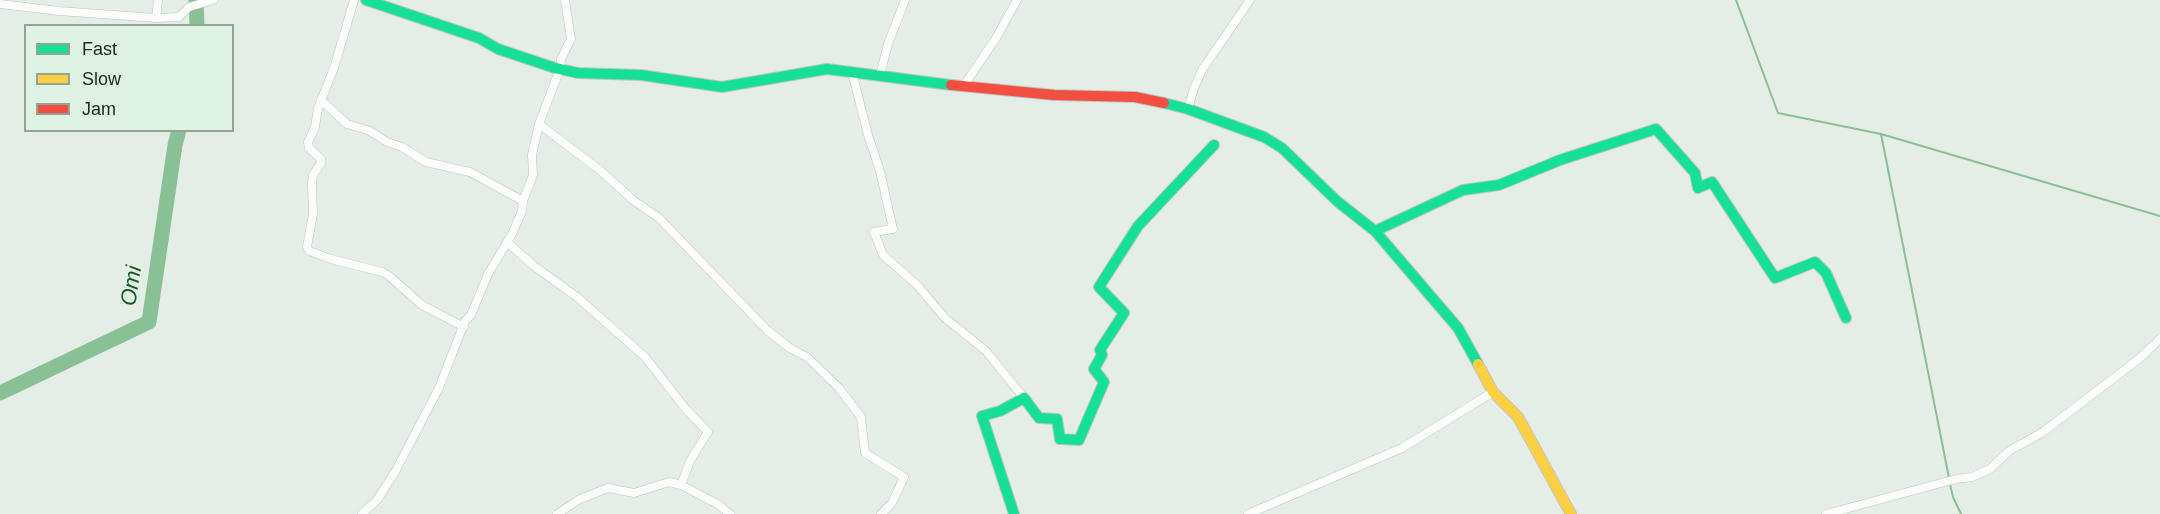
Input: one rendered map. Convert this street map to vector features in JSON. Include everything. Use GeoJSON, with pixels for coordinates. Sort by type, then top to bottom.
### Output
{"type":"FeatureCollection","features":[{"type":"Feature","properties":{"kind":"street"},"geometry":{"type":"LineString","coordinates":[[156,18],[158,0]]}},
{"type":"Feature","properties":{"kind":"street"},"geometry":{"type":"LineString","coordinates":[[0,4],[156,18],[180,17],[189,7],[212,0]]}},
{"type":"Feature","properties":{"kind":"street"},"geometry":{"type":"LineString","coordinates":[[354,0],[334,68],[321,100],[315,127],[308,142],[309,148],[321,159],[321,163],[313,175],[313,214],[307,247],[309,251],[331,259],[382,272],[422,305],[464,327]]}},
{"type":"Feature","properties":{"kind":"street"},"geometry":{"type":"LineString","coordinates":[[366,0],[479,38],[498,49],[578,73],[641,75],[722,87],[827,69],[963,87],[1054,95],[1135,97],[1188,109],[1256,134],[1281,148],[1338,202],[1375,231],[1458,328],[1493,392],[1518,417],[1571,514]]}},
{"type":"Feature","properties":{"kind":"street"},"geometry":{"type":"LineString","coordinates":[[362,514],[376,500],[395,471],[439,388],[465,321],[471,315],[488,274],[519,218],[533,175],[532,155],[539,124],[560,69],[561,59],[571,39],[565,0]]}},
{"type":"Feature","properties":{"kind":"street"},"geometry":{"type":"LineString","coordinates":[[880,75],[888,44],[905,0]]}},
{"type":"Feature","properties":{"kind":"street"},"geometry":{"type":"LineString","coordinates":[[963,87],[996,38],[1017,0]]}},
{"type":"Feature","properties":{"kind":"street"},"geometry":{"type":"LineString","coordinates":[[1188,109],[1202,70],[1250,0]]}},
{"type":"Feature","properties":{"kind":"street"},"geometry":{"type":"LineString","coordinates":[[852,72],[880,171],[893,229],[874,232],[884,255],[917,285],[945,318],[986,351],[1040,418],[1057,419],[1060,439],[1079,440],[1104,382],[1094,369],[1102,355],[1100,350],[1124,313],[1099,287],[1138,226],[1159,202],[1200,163],[1214,145]]}},
{"type":"Feature","properties":{"kind":"street"},"geometry":{"type":"LineString","coordinates":[[321,100],[347,124],[370,131],[426,162],[470,172],[523,201]]}},
{"type":"Feature","properties":{"kind":"street"},"geometry":{"type":"LineString","coordinates":[[539,124],[659,219],[768,330],[791,349],[807,357],[839,388],[861,417],[865,453],[904,477],[892,503],[881,514]]}},
{"type":"Feature","properties":{"kind":"street"},"geometry":{"type":"LineString","coordinates":[[1375,231],[1463,190],[1500,185],[1560,160],[1656,129],[1695,173],[1698,188],[1712,182],[1775,278],[1815,262],[1826,273],[1846,318]]}},
{"type":"Feature","properties":{"kind":"street"},"geometry":{"type":"LineString","coordinates":[[507,242],[534,266],[577,297],[645,357],[685,408],[708,432],[690,461],[681,485]]}},
{"type":"Feature","properties":{"kind":"street"},"geometry":{"type":"LineString","coordinates":[[1826,514],[1956,479],[1972,477],[1990,469],[2009,451],[2043,432],[2131,365],[2160,339]]}},
{"type":"Feature","properties":{"kind":"street"},"geometry":{"type":"LineString","coordinates":[[1248,514],[1402,448],[1493,392]]}},
{"type":"Feature","properties":{"kind":"street"},"geometry":{"type":"LineString","coordinates":[[1014,514],[982,416],[1000,411],[1024,398]]}},
{"type":"Feature","properties":{"kind":"street"},"geometry":{"type":"LineString","coordinates":[[557,514],[580,499],[608,488],[634,493],[669,482],[681,485],[719,505],[730,514]]}},
{"type":"Feature","properties":{"kind":"waterway","name":"Omi"},"geometry":{"type":"LineString","coordinates":[[196,0],[197,24]]}},
{"type":"Feature","properties":{"kind":"waterway"},"geometry":{"type":"LineString","coordinates":[[1736,0],[1778,113],[1881,134],[2160,216]]}},
{"type":"Feature","properties":{"kind":"waterway","name":"Omi"},"geometry":{"type":"LineString","coordinates":[[0,393],[149,322],[178,132]]}},
{"type":"Feature","properties":{"kind":"waterway"},"geometry":{"type":"LineString","coordinates":[[1881,134],[1949,478]]}},
{"type":"Feature","properties":{"kind":"waterway"},"geometry":{"type":"LineString","coordinates":[[1950,484],[1961,514]]}},
{"type":"Feature","properties":{"kind":"traffic: fast"},"geometry":{"type":"LineString","coordinates":[[366,0],[479,38],[498,49],[555,68],[578,73],[641,75],[722,87],[827,69],[951,85]]}},
{"type":"Feature","properties":{"kind":"traffic: fast"},"geometry":{"type":"LineString","coordinates":[[1164,103],[1188,109],[1264,137],[1282,148],[1338,202],[1375,231],[1458,328],[1478,364]]}},
{"type":"Feature","properties":{"kind":"traffic: fast"},"geometry":{"type":"LineString","coordinates":[[1375,231],[1463,190],[1499,185],[1560,160],[1656,129],[1695,173],[1698,188],[1712,182],[1775,278],[1815,262],[1826,273],[1846,318]]}},
{"type":"Feature","properties":{"kind":"traffic: fast"},"geometry":{"type":"LineString","coordinates":[[1014,514],[982,416],[1000,411],[1024,398],[1039,418],[1057,419],[1060,439],[1079,440],[1104,382],[1094,369],[1102,355],[1100,350],[1124,313],[1099,287],[1138,226],[1214,145]]}},
{"type":"Feature","properties":{"kind":"traffic: slow"},"geometry":{"type":"LineString","coordinates":[[1478,364],[1493,392],[1518,417],[1571,514]]}},
{"type":"Feature","properties":{"kind":"traffic: jam"},"geometry":{"type":"LineString","coordinates":[[951,85],[1054,95],[1135,97],[1164,103]]}}]}
